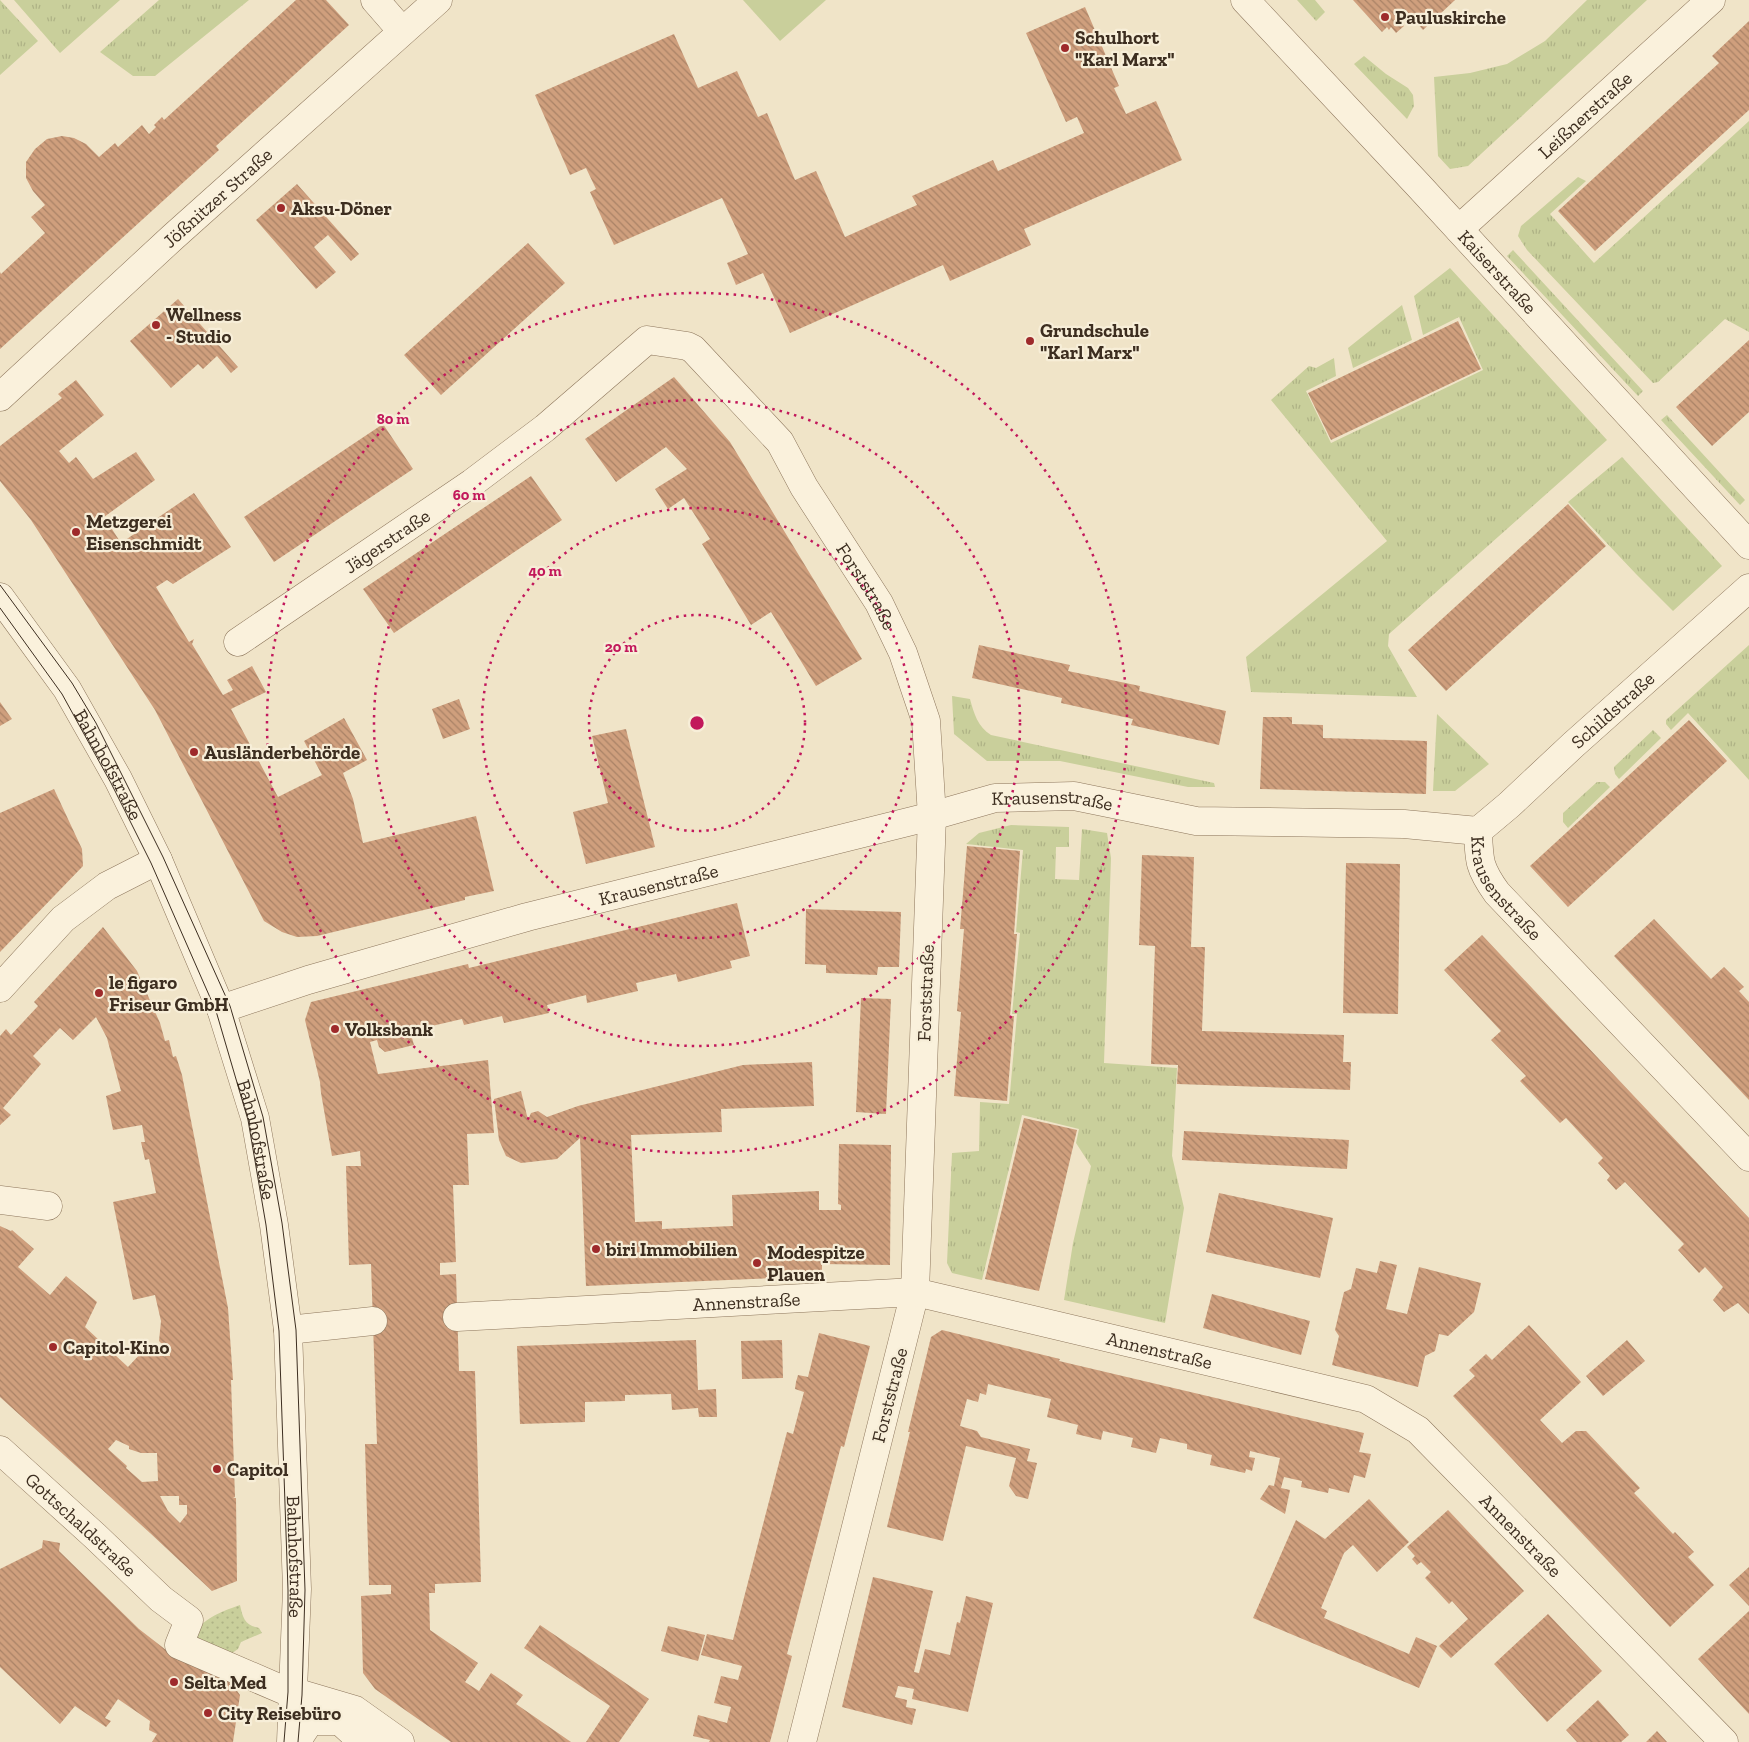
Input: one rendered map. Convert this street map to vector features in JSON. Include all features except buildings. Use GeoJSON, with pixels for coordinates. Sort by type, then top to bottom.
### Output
{"type":"FeatureCollection","features":[{"type":"Feature","properties":{"kind":"street"},"geometry":{"type":"LineString","coordinates":[[375,0],[402,31]]}},
{"type":"Feature","properties":{"kind":"street","name":"Jößnitzer Straße"},"geometry":{"type":"LineString","coordinates":[[0,397],[49,354],[173,237],[438,0]]}},
{"type":"Feature","properties":{"kind":"street","name":"Kaiserstraße"},"geometry":{"type":"LineString","coordinates":[[1245,0],[1749,545]]}},
{"type":"Feature","properties":{"kind":"street","name":"Leißnerstraße"},"geometry":{"type":"LineString","coordinates":[[1458,229],[1710,0]]}},
{"type":"Feature","properties":{"kind":"street","name":"Jägerstraße"},"geometry":{"type":"LineString","coordinates":[[238,642],[472,483],[545,428],[647,340]]}},
{"type":"Feature","properties":{"kind":"street","name":"Forststraße"},"geometry":{"type":"LineString","coordinates":[[647,340],[687,346],[694,350],[780,442],[804,487],[879,603],[903,653],[926,721],[932,816],[915,1292],[802,1742]]}},
{"type":"Feature","properties":{"kind":"street","name":"Schildstraße"},"geometry":{"type":"LineString","coordinates":[[1478,831],[1749,588]]}},
{"type":"Feature","properties":{"kind":"street","name":"Bahnhofstraße"},"geometry":{"type":"LineString","coordinates":[[0,597],[67,689],[118,779],[158,860],[221,1009],[255,1118],[274,1225],[288,1330],[297,1589],[291,1742]]}},
{"type":"Feature","properties":{"kind":"street","name":"Krausenstraße"},"geometry":{"type":"LineString","coordinates":[[221,1009],[308,980],[527,917],[932,816],[995,798],[1074,796],[1196,821],[1404,824],[1478,831],[1479,860],[1486,877],[1497,893],[1749,1157]]}},
{"type":"Feature","properties":{"kind":"street"},"geometry":{"type":"LineString","coordinates":[[0,988],[64,919],[107,886],[158,860]]}},
{"type":"Feature","properties":{"kind":"street"},"geometry":{"type":"LineString","coordinates":[[0,1200],[48,1206]]}},
{"type":"Feature","properties":{"kind":"street","name":"Annenstraße"},"geometry":{"type":"LineString","coordinates":[[457,1317],[915,1292],[1366,1399],[1418,1430],[1724,1742]]}},
{"type":"Feature","properties":{"kind":"street"},"geometry":{"type":"LineString","coordinates":[[288,1330],[373,1320]]}},
{"type":"Feature","properties":{"kind":"street","name":"Gottschaldstraße"},"geometry":{"type":"LineString","coordinates":[[0,1450],[96,1536],[161,1599],[189,1620],[179,1645],[288,1692],[294,1692]]}},
{"type":"Feature","properties":{"kind":"street"},"geometry":{"type":"LineString","coordinates":[[294,1692],[355,1710],[400,1742]]}},
{"type":"Feature","properties":{"kind":"street"},"geometry":{"type":"LineString","coordinates":[[296,1742],[310,1721],[340,1721],[363,1742]]}},
{"type":"Feature","properties":{"kind":"green space"},"geometry":{"type":"Polygon","coordinates":[[[0,0],[38,41],[0,75],[0,0]]]}},
{"type":"Feature","properties":{"kind":"green space"},"geometry":{"type":"Polygon","coordinates":[[[14,0],[120,0],[60,53],[14,0]]]}},
{"type":"Feature","properties":{"kind":"green space"},"geometry":{"type":"Polygon","coordinates":[[[159,0],[249,0],[155,76],[133,76],[100,52],[159,0]]]}},
{"type":"Feature","properties":{"kind":"green space"},"geometry":{"type":"Polygon","coordinates":[[[743,0],[826,0],[780,41],[743,0]]]}},
{"type":"Feature","properties":{"kind":"green space"},"geometry":{"type":"Polygon","coordinates":[[[1297,0],[1315,0],[1325,12],[1316,21],[1297,0]]]}},
{"type":"Feature","properties":{"kind":"green space"},"geometry":{"type":"Polygon","coordinates":[[[1587,0],[1647,0],[1468,166],[1450,169],[1438,156],[1434,77],[1470,73],[1507,64],[1545,41],[1587,0]]]}},
{"type":"Feature","properties":{"kind":"green space"},"geometry":{"type":"Polygon","coordinates":[[[1364,56],[1386,74],[1408,88],[1413,95],[1414,106],[1407,119],[1354,64],[1364,56]]]}},
{"type":"Feature","properties":{"kind":"green space"},"geometry":{"type":"Polygon","coordinates":[[[1749,121],[1749,332],[1725,319],[1658,382],[1653,383],[1527,250],[1518,236],[1521,226],[1578,177],[1586,181],[1550,214],[1594,263],[1749,121]]]}},
{"type":"Feature","properties":{"kind":"green space"},"geometry":{"type":"Polygon","coordinates":[[[1513,250],[1643,391],[1638,396],[1507,256],[1513,250]]]}},
{"type":"Feature","properties":{"kind":"green space"},"geometry":{"type":"Polygon","coordinates":[[[1450,268],[1607,440],[1389,634],[1388,646],[1417,697],[1251,692],[1246,657],[1387,541],[1271,400],[1309,366],[1316,368],[1334,358],[1336,376],[1306,391],[1331,443],[1483,370],[1459,317],[1423,335],[1414,296],[1450,268]]]}},
{"type":"Feature","properties":{"kind":"green space"},"geometry":{"type":"Polygon","coordinates":[[[1402,305],[1412,340],[1353,368],[1348,348],[1402,305]]]}},
{"type":"Feature","properties":{"kind":"green space"},"geometry":{"type":"Polygon","coordinates":[[[1667,415],[1745,500],[1740,505],[1661,420],[1667,415]]]}},
{"type":"Feature","properties":{"kind":"green space"},"geometry":{"type":"Polygon","coordinates":[[[1622,457],[1722,566],[1673,611],[1568,502],[1622,457]]]}},
{"type":"Feature","properties":{"kind":"green space"},"geometry":{"type":"Polygon","coordinates":[[[1749,645],[1749,780],[1688,713],[1671,730],[1666,724],[1666,720],[1749,645]]]}},
{"type":"Feature","properties":{"kind":"green space"},"geometry":{"type":"Polygon","coordinates":[[[952,696],[970,699],[980,724],[991,735],[1214,783],[1215,787],[1188,787],[1060,761],[987,761],[954,734],[952,696]]]}},
{"type":"Feature","properties":{"kind":"green space"},"geometry":{"type":"Polygon","coordinates":[[[1437,714],[1489,764],[1455,791],[1433,791],[1437,714]]]}},
{"type":"Feature","properties":{"kind":"green space"},"geometry":{"type":"Polygon","coordinates":[[[1653,730],[1661,738],[1619,779],[1615,774],[1614,767],[1653,730]]]}},
{"type":"Feature","properties":{"kind":"green space"},"geometry":{"type":"Polygon","coordinates":[[[1597,782],[1605,782],[1610,787],[1568,828],[1563,822],[1563,813],[1597,782]]]}},
{"type":"Feature","properties":{"kind":"green space"},"geometry":{"type":"Polygon","coordinates":[[[1011,825],[1069,827],[1069,847],[1056,847],[1055,879],[1079,880],[1082,829],[1107,833],[1111,858],[1104,1063],[1177,1068],[1172,1156],[1184,1208],[1165,1323],[1064,1300],[1073,1243],[1091,1166],[1076,1143],[1079,1129],[1022,1115],[982,1280],[952,1273],[947,1263],[952,1153],[979,1151],[980,1102],[1009,1104],[1017,1014],[1012,1014],[1020,933],[1016,932],[1023,850],[966,844],[979,833],[1011,825]]]}},
{"type":"Feature","properties":{"kind":"green space"},"geometry":{"type":"Polygon","coordinates":[[[240,1605],[245,1621],[259,1628],[262,1633],[241,1642],[238,1649],[225,1658],[190,1637],[212,1617],[240,1605]]]}},
{"type":"Feature","properties":{"kind":"tram line"},"geometry":{"type":"LineString","coordinates":[[0,585],[72,683],[96,723],[163,857],[230,1006],[263,1117],[282,1223],[296,1330],[305,1590],[302,1695],[298,1742]]}},
{"type":"Feature","properties":{"kind":"tram line"},"geometry":{"type":"LineString","coordinates":[[0,608],[62,694],[111,783],[151,863],[216,1011],[248,1120],[266,1225],[279,1331],[288,1590],[288,1692],[284,1742]]}},
{"type":"Feature","properties":{"kind":"place","name":"Pauluskirche"},"geometry":{"type":"Point","coordinates":[1385,17]}},
{"type":"Feature","properties":{"kind":"place","name":"Schulhort \"Karl Marx\""},"geometry":{"type":"Point","coordinates":[1065,48]}},
{"type":"Feature","properties":{"kind":"place","name":"Aksu-Döner"},"geometry":{"type":"Point","coordinates":[281,208]}},
{"type":"Feature","properties":{"kind":"place","name":"Wellness - Studio"},"geometry":{"type":"Point","coordinates":[156,325]}},
{"type":"Feature","properties":{"kind":"place","name":"Grundschule \"Karl Marx\""},"geometry":{"type":"Point","coordinates":[1030,341]}},
{"type":"Feature","properties":{"kind":"place","name":"Metzgerei Eisenschmidt"},"geometry":{"type":"Point","coordinates":[76,532]}},
{"type":"Feature","properties":{"kind":"place","name":"Ausländerbehörde"},"geometry":{"type":"Point","coordinates":[194,752]}},
{"type":"Feature","properties":{"kind":"place","name":"le figaro Friseur GmbH"},"geometry":{"type":"Point","coordinates":[99,993]}},
{"type":"Feature","properties":{"kind":"place","name":"Volksbank"},"geometry":{"type":"Point","coordinates":[335,1029]}},
{"type":"Feature","properties":{"kind":"place","name":"biri Immobilien"},"geometry":{"type":"Point","coordinates":[596,1249]}},
{"type":"Feature","properties":{"kind":"place","name":"Modespitze Plauen"},"geometry":{"type":"Point","coordinates":[757,1263]}},
{"type":"Feature","properties":{"kind":"place","name":"Capitol-Kino"},"geometry":{"type":"Point","coordinates":[53,1347]}},
{"type":"Feature","properties":{"kind":"place","name":"Capitol"},"geometry":{"type":"Point","coordinates":[217,1469]}},
{"type":"Feature","properties":{"kind":"place","name":"Selta Med"},"geometry":{"type":"Point","coordinates":[174,1682]}},
{"type":"Feature","properties":{"kind":"place","name":"City Reisebüro"},"geometry":{"type":"Point","coordinates":[208,1713]}}]}
